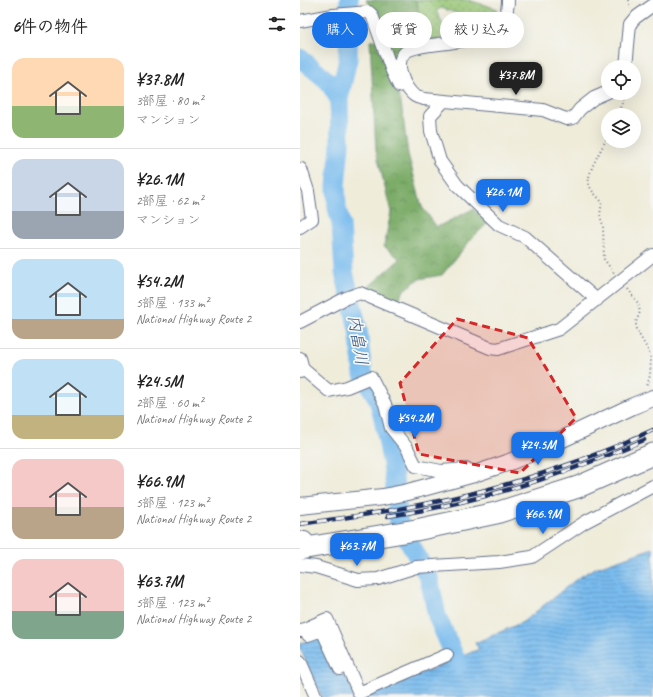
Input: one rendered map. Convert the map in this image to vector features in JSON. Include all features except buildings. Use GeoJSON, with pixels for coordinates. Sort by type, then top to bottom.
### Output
{"type":"FeatureCollection","features":[{"type":"Feature","properties":{"kind":"highway"},"geometry":{"type":"LineString","coordinates":[[302,550],[496,513],[563,492],[612,473],[653,454]]}},
{"type":"Feature","properties":{"kind":"street"},"geometry":{"type":"LineString","coordinates":[[508,0],[506,14],[496,26],[487,32],[467,40],[407,51],[401,58],[400,67],[406,84],[415,96],[443,102],[543,110],[566,119],[573,118],[580,109],[594,98],[601,95]]}},
{"type":"Feature","properties":{"kind":"street"},"geometry":{"type":"LineString","coordinates":[[627,60],[630,24],[635,18],[653,5]]}},
{"type":"Feature","properties":{"kind":"street"},"geometry":{"type":"LineString","coordinates":[[300,21],[333,15],[369,12],[372,15],[392,71],[401,91],[411,99],[415,96]]}},
{"type":"Feature","properties":{"kind":"street"},"geometry":{"type":"LineString","coordinates":[[443,102],[430,116],[431,131],[440,161],[457,185],[499,225],[525,237],[596,300]]}},
{"type":"Feature","properties":{"kind":"street"},"geometry":{"type":"LineString","coordinates":[[300,227],[312,219],[308,191],[301,169]]}},
{"type":"Feature","properties":{"kind":"street"},"geometry":{"type":"LineString","coordinates":[[300,322],[346,298],[360,293],[490,348],[498,349],[559,329],[653,255]]}},
{"type":"Feature","properties":{"kind":"street"},"geometry":{"type":"LineString","coordinates":[[301,366],[329,391],[347,387],[366,379],[385,404],[391,428],[407,448],[416,466],[441,471],[466,469],[474,474]]}},
{"type":"Feature","properties":{"kind":"street"},"geometry":{"type":"LineString","coordinates":[[300,506],[383,497],[408,492],[474,474],[539,450],[653,398]]}},
{"type":"Feature","properties":{"kind":"street"},"geometry":{"type":"LineString","coordinates":[[302,550],[316,567],[358,580],[378,579],[422,567],[499,562],[532,557],[585,522],[653,486]]}},
{"type":"Feature","properties":{"kind":"street"},"geometry":{"type":"LineString","coordinates":[[300,631],[328,620],[359,693],[447,655]]}},
{"type":"Feature","properties":{"kind":"street"},"geometry":{"type":"LineString","coordinates":[[300,639],[322,630],[354,697]]}},
{"type":"Feature","properties":{"kind":"street"},"geometry":{"type":"LineString","coordinates":[[300,660],[316,697]]}},
{"type":"Feature","properties":{"kind":"street"},"geometry":{"type":"LineString","coordinates":[[300,677],[309,697]]}},
{"type":"Feature","properties":{"kind":"path"},"geometry":{"type":"LineString","coordinates":[[602,148],[589,177],[589,185],[602,202],[600,215],[603,226],[604,259],[638,303],[640,312],[636,322],[636,329],[649,352],[651,360],[648,386],[632,398],[633,406]]}},
{"type":"Feature","properties":{"kind":"highlighted area"},"geometry":{"type":"Polygon","coordinates":[[[457,319],[528,338],[576,418],[520,473],[419,454],[400,383],[457,319]]]}},
{"type":"Feature","properties":{"kind":"green space"},"geometry":{"type":"Polygon","coordinates":[[[366,0],[416,0],[419,12],[376,12],[376,19],[366,0]]]}},
{"type":"Feature","properties":{"kind":"green space"},"geometry":{"type":"Polygon","coordinates":[[[416,0],[468,0],[498,9],[497,12],[453,12],[441,8],[436,11],[440,18],[440,39],[432,40],[432,12],[419,12],[416,0]]]}},
{"type":"Feature","properties":{"kind":"green space"},"geometry":{"type":"Polygon","coordinates":[[[376,40],[376,48],[379,48],[401,102],[408,154],[422,207],[437,227],[473,209],[489,222],[473,237],[442,275],[419,279],[405,289],[396,303],[365,290],[400,259],[384,246],[391,212],[376,151],[370,41],[376,40]]]}},
{"type":"Feature","properties":{"kind":"green space"},"geometry":{"type":"Polygon","coordinates":[[[386,48],[405,48],[392,64],[386,48]]]}},
{"type":"Feature","properties":{"kind":"water"},"geometry":{"type":"Polygon","coordinates":[[[653,548],[653,697],[367,697],[479,649],[475,643],[523,622],[578,578],[595,568],[653,548]]]}},
{"type":"Feature","properties":{"kind":"water"},"geometry":{"type":"Polygon","coordinates":[[[324,632],[355,697],[322,697],[300,648],[300,644],[324,632]]]}},
{"type":"Feature","properties":{"kind":"waterway","name":"内畠川"},"geometry":{"type":"LineString","coordinates":[[349,0],[348,59],[339,99],[340,145],[336,186],[337,208],[341,224],[344,272],[358,329],[363,374],[378,399],[383,418],[393,470],[399,523],[429,578],[437,616],[458,664]]}},
{"type":"Feature","properties":{"kind":"waterway"},"geometry":{"type":"LineString","coordinates":[[300,58],[328,81],[339,99]]}},
{"type":"Feature","properties":{"kind":"railway"},"geometry":{"type":"LineString","coordinates":[[300,524],[399,509],[497,487],[576,462],[653,430]]}},
{"type":"Feature","properties":{"kind":"railway"},"geometry":{"type":"LineString","coordinates":[[388,516],[454,504],[518,487],[582,465],[644,440]]}}]}
